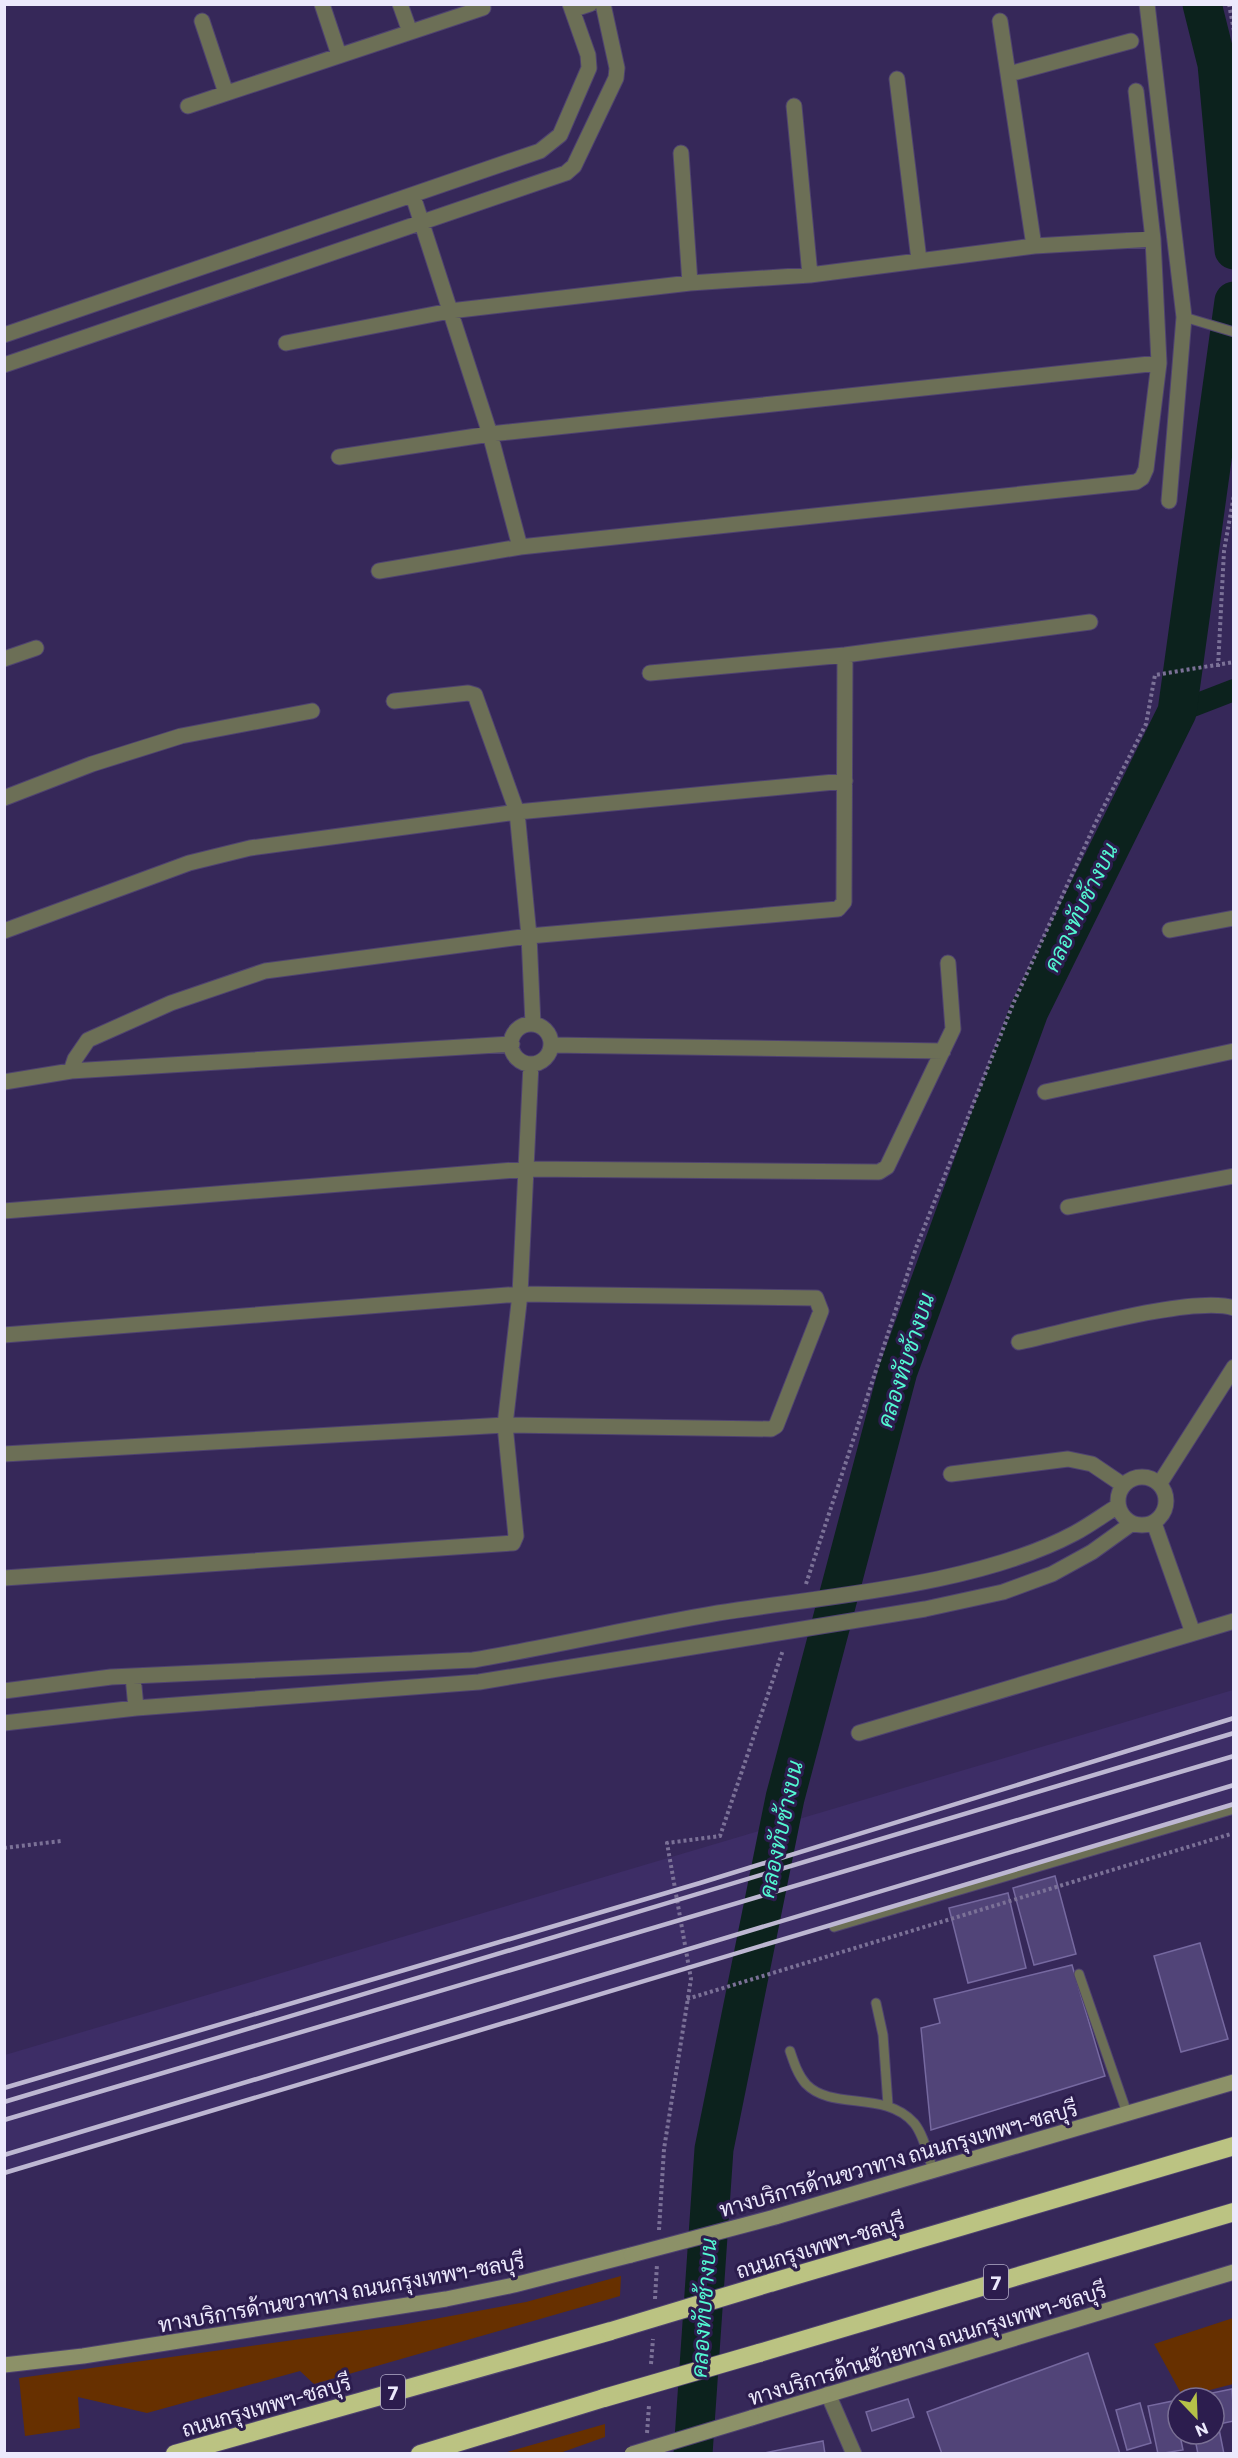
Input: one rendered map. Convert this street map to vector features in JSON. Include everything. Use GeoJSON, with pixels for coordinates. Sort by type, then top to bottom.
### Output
{"type":"FeatureCollection","features":[{"type":"Feature","properties":{"kind":"highway","name":"ถนนกรุงเทพฯ-ชลบุรี"},"geometry":{"type":"LineString","coordinates":[[175,2454],[612,2331],[1233,2146]]}},
{"type":"Feature","properties":{"kind":"highway","name":"7"},"geometry":{"type":"LineString","coordinates":[[420,2454],[1233,2212]]}},
{"type":"Feature","properties":{"kind":"main road","name":"ทางบริการด้านขวาทาง ถนนกรุงเทพฯ-ชลบุรี"},"geometry":{"type":"LineString","coordinates":[[4,2365],[83,2356],[446,2299],[514,2285],[775,2217],[1233,2082]]}},
{"type":"Feature","properties":{"kind":"main road","name":"ทางบริการด้านซ้ายทาง ถนนกรุงเทพฯ-ชลบุรี"},"geometry":{"type":"LineString","coordinates":[[632,2454],[1233,2272]]}},
{"type":"Feature","properties":{"kind":"street"},"geometry":{"type":"LineString","coordinates":[[322,4],[339,55]]}},
{"type":"Feature","properties":{"kind":"street"},"geometry":{"type":"LineString","coordinates":[[400,4],[410,32]]}},
{"type":"Feature","properties":{"kind":"street"},"geometry":{"type":"LineString","coordinates":[[188,106],[483,8],[481,4]]}},
{"type":"Feature","properties":{"kind":"street"},"geometry":{"type":"LineString","coordinates":[[4,335],[540,151],[560,135],[589,68],[588,55],[571,7],[590,4]]}},
{"type":"Feature","properties":{"kind":"street"},"geometry":{"type":"LineString","coordinates":[[4,365],[566,173],[574,166],[616,78],[617,68],[603,4]]}},
{"type":"Feature","properties":{"kind":"street"},"geometry":{"type":"LineString","coordinates":[[1147,4],[1184,317],[1169,501]]}},
{"type":"Feature","properties":{"kind":"street"},"geometry":{"type":"LineString","coordinates":[[202,21],[226,93]]}},
{"type":"Feature","properties":{"kind":"street"},"geometry":{"type":"LineString","coordinates":[[1000,21],[1034,246]]}},
{"type":"Feature","properties":{"kind":"street"},"geometry":{"type":"LineString","coordinates":[[1009,74],[1131,41]]}},
{"type":"Feature","properties":{"kind":"street"},"geometry":{"type":"LineString","coordinates":[[897,78],[919,260]]}},
{"type":"Feature","properties":{"kind":"street"},"geometry":{"type":"LineString","coordinates":[[379,571],[520,547],[1136,482],[1142,478],[1146,469],[1159,363],[1153,239],[1136,91]]}},
{"type":"Feature","properties":{"kind":"street"},"geometry":{"type":"LineString","coordinates":[[794,106],[810,275]]}},
{"type":"Feature","properties":{"kind":"street"},"geometry":{"type":"LineString","coordinates":[[681,153],[690,283]]}},
{"type":"Feature","properties":{"kind":"street"},"geometry":{"type":"LineString","coordinates":[[413,196],[423,221],[490,434],[520,547]]}},
{"type":"Feature","properties":{"kind":"street"},"geometry":{"type":"LineString","coordinates":[[286,343],[450,311],[690,283],[810,275],[1034,246],[1153,239]]}},
{"type":"Feature","properties":{"kind":"street"},"geometry":{"type":"LineString","coordinates":[[339,457],[490,434],[1159,363]]}},
{"type":"Feature","properties":{"kind":"street"},"geometry":{"type":"LineString","coordinates":[[650,672],[845,655],[1089,622]]}},
{"type":"Feature","properties":{"kind":"street"},"geometry":{"type":"LineString","coordinates":[[4,659],[36,648]]}},
{"type":"Feature","properties":{"kind":"street"},"geometry":{"type":"LineString","coordinates":[[71,1071],[75,1059],[88,1040],[171,1003],[265,972],[529,936],[838,909],[844,902],[845,655]]}},
{"type":"Feature","properties":{"kind":"street"},"geometry":{"type":"LineString","coordinates":[[394,701],[456,694],[475,695],[517,812],[529,936],[533,1024]]}},
{"type":"Feature","properties":{"kind":"street"},"geometry":{"type":"LineString","coordinates":[[4,798],[92,764],[182,736],[312,711]]}},
{"type":"Feature","properties":{"kind":"street"},"geometry":{"type":"LineString","coordinates":[[4,931],[189,863],[250,848],[517,812],[845,782]]}},
{"type":"Feature","properties":{"kind":"street"},"geometry":{"type":"LineString","coordinates":[[1170,930],[1233,918]]}},
{"type":"Feature","properties":{"kind":"street"},"geometry":{"type":"LineString","coordinates":[[4,1211],[527,1169],[879,1172],[887,1167],[953,1029],[948,963]]}},
{"type":"Feature","properties":{"kind":"street"},"geometry":{"type":"LineString","coordinates":[[533,1024],[546,1031],[551,1045],[545,1058],[531,1064],[517,1058],[512,1044],[515,1032],[526,1025],[533,1024]]}},
{"type":"Feature","properties":{"kind":"street"},"geometry":{"type":"LineString","coordinates":[[4,1082],[71,1071],[512,1044]]}},
{"type":"Feature","properties":{"kind":"street"},"geometry":{"type":"LineString","coordinates":[[551,1045],[943,1051]]}},
{"type":"Feature","properties":{"kind":"street"},"geometry":{"type":"LineString","coordinates":[[1045,1092],[1233,1051]]}},
{"type":"Feature","properties":{"kind":"street"},"geometry":{"type":"LineString","coordinates":[[5,1573],[513,1543],[516,1536],[505,1425],[520,1294],[531,1064]]}},
{"type":"Feature","properties":{"kind":"street"},"geometry":{"type":"LineString","coordinates":[[1068,1207],[1233,1176]]}},
{"type":"Feature","properties":{"kind":"street"},"geometry":{"type":"LineString","coordinates":[[4,1335],[520,1294],[816,1298],[821,1311],[777,1426],[771,1429],[505,1425],[4,1454]]}},
{"type":"Feature","properties":{"kind":"street"},"geometry":{"type":"LineString","coordinates":[[1020,1342],[1162,1311],[1221,1304],[1233,1308]]}},
{"type":"Feature","properties":{"kind":"street"},"geometry":{"type":"LineString","coordinates":[[1160,1484],[1233,1367]]}},
{"type":"Feature","properties":{"kind":"street"},"geometry":{"type":"LineString","coordinates":[[951,1474],[1068,1459],[1092,1464],[1123,1485]]}},
{"type":"Feature","properties":{"kind":"street"},"geometry":{"type":"LineString","coordinates":[[1134,1477],[1148,1477],[1160,1484],[1167,1497],[1165,1512],[1154,1523],[1143,1526],[1131,1524],[1122,1517],[1118,1506],[1118,1495],[1123,1485],[1134,1477]]}},
{"type":"Feature","properties":{"kind":"street"},"geometry":{"type":"LineString","coordinates":[[4,1691],[133,1676],[473,1659],[530,1650],[714,1614],[886,1587],[982,1568],[1074,1534],[1118,1506]]}},
{"type":"Feature","properties":{"kind":"street"},"geometry":{"type":"LineString","coordinates":[[1154,1523],[1192,1634]]}},
{"type":"Feature","properties":{"kind":"street"},"geometry":{"type":"LineString","coordinates":[[4,1723],[136,1708],[478,1682],[925,1609],[1003,1592],[1052,1574],[1092,1552],[1131,1524]]}},
{"type":"Feature","properties":{"kind":"street"},"geometry":{"type":"LineString","coordinates":[[919,1581],[925,1609]]}},
{"type":"Feature","properties":{"kind":"street"},"geometry":{"type":"LineString","coordinates":[[859,1733],[1233,1621]]}},
{"type":"Feature","properties":{"kind":"street"},"geometry":{"type":"LineString","coordinates":[[529,1674],[530,1650]]}},
{"type":"Feature","properties":{"kind":"street"},"geometry":{"type":"LineString","coordinates":[[133,1676],[136,1708]]}},
{"type":"Feature","properties":{"kind":"street"},"geometry":{"type":"LineString","coordinates":[[828,2394],[854,2454]]}},
{"type":"Feature","properties":{"kind":"lane"},"geometry":{"type":"LineString","coordinates":[[1184,317],[1233,332]]}},
{"type":"Feature","properties":{"kind":"lane"},"geometry":{"type":"LineString","coordinates":[[834,1927],[1233,1809]]}},
{"type":"Feature","properties":{"kind":"lane"},"geometry":{"type":"LineString","coordinates":[[1079,1974],[1127,2113]]}},
{"type":"Feature","properties":{"kind":"lane"},"geometry":{"type":"LineString","coordinates":[[876,2003],[883,2035],[888,2105]]}},
{"type":"Feature","properties":{"kind":"lane"},"geometry":{"type":"LineString","coordinates":[[790,2051],[796,2069],[807,2085],[820,2093],[888,2105],[901,2111],[915,2124],[933,2170]]}},
{"type":"Feature","properties":{"kind":"path"},"geometry":{"type":"LineString","coordinates":[[1229,4],[1233,31]]}},
{"type":"Feature","properties":{"kind":"path"},"geometry":{"type":"LineString","coordinates":[[1218,667],[1224,551],[1233,495]]}},
{"type":"Feature","properties":{"kind":"path"},"geometry":{"type":"LineString","coordinates":[[802,1595],[916,1248],[1013,1004],[1096,822],[1146,724],[1155,675],[1218,667],[1233,662]]}},
{"type":"Feature","properties":{"kind":"path"},"geometry":{"type":"LineString","coordinates":[[659,2231],[664,2149],[691,1979],[667,1843],[720,1836],[787,1639]]}},
{"type":"Feature","properties":{"kind":"path"},"geometry":{"type":"LineString","coordinates":[[687,2000],[1233,1833]]}},
{"type":"Feature","properties":{"kind":"path"},"geometry":{"type":"LineString","coordinates":[[4,1848],[61,1841]]}},
{"type":"Feature","properties":{"kind":"path"},"geometry":{"type":"LineString","coordinates":[[655,2301],[658,2254]]}},
{"type":"Feature","properties":{"kind":"path"},"geometry":{"type":"LineString","coordinates":[[651,2372],[653,2336]]}},
{"type":"Feature","properties":{"kind":"path"},"geometry":{"type":"LineString","coordinates":[[646,2442],[649,2395]]}},
{"type":"Feature","properties":{"kind":"shaded area"},"geometry":{"type":"Polygon","coordinates":[[[1233,1690],[1233,1802],[5,2171],[5,2055],[1233,1690]]]}},
{"type":"Feature","properties":{"kind":"shaded area"},"geometry":{"type":"Polygon","coordinates":[[[621,2276],[620,2296],[314,2384],[300,2371],[147,2413],[78,2397],[80,2428],[25,2436],[19,2378],[402,2325],[526,2302],[621,2276]]]}},
{"type":"Feature","properties":{"kind":"shaded area"},"geometry":{"type":"Polygon","coordinates":[[[1233,2318],[1233,2384],[1177,2386],[1154,2344],[1233,2318]]]}},
{"type":"Feature","properties":{"kind":"shaded area"},"geometry":{"type":"Polygon","coordinates":[[[605,2424],[605,2437],[560,2453],[504,2453],[605,2424]]]}},
{"type":"Feature","properties":{"kind":"building"},"geometry":{"type":"Polygon","coordinates":[[[1055,1876],[1076,1954],[1034,1965],[1013,1888],[1055,1876]]]}},
{"type":"Feature","properties":{"kind":"building"},"geometry":{"type":"Polygon","coordinates":[[[1008,1893],[1026,1968],[968,1983],[949,1908],[1008,1893]]]}},
{"type":"Feature","properties":{"kind":"building"},"geometry":{"type":"Polygon","coordinates":[[[1200,1943],[1228,2039],[1181,2052],[1154,1956],[1200,1943]]]}},
{"type":"Feature","properties":{"kind":"building"},"geometry":{"type":"Polygon","coordinates":[[[1072,1965],[1105,2076],[931,2130],[921,2028],[940,2023],[934,1999],[1072,1965]]]}},
{"type":"Feature","properties":{"kind":"building"},"geometry":{"type":"Polygon","coordinates":[[[1088,2353],[1120,2454],[942,2454],[927,2412],[1088,2353]]]}},
{"type":"Feature","properties":{"kind":"building"},"geometry":{"type":"Polygon","coordinates":[[[1232,2389],[1234,2421],[1226,2423],[1226,2390],[1232,2389]]]}},
{"type":"Feature","properties":{"kind":"building"},"geometry":{"type":"Polygon","coordinates":[[[908,2399],[914,2417],[872,2431],[866,2412],[908,2399]]]}},
{"type":"Feature","properties":{"kind":"building"},"geometry":{"type":"Polygon","coordinates":[[[1166,2402],[1166,2446],[1182,2446],[1183,2450],[1158,2454],[1148,2406],[1166,2402]]]}},
{"type":"Feature","properties":{"kind":"building"},"geometry":{"type":"Polygon","coordinates":[[[1140,2403],[1151,2443],[1127,2450],[1116,2410],[1140,2403]]]}},
{"type":"Feature","properties":{"kind":"building"},"geometry":{"type":"Polygon","coordinates":[[[823,2441],[825,2454],[760,2454],[823,2441]]]}},
{"type":"Feature","properties":{"kind":"building"},"geometry":{"type":"Polygon","coordinates":[[[1196,2446],[1222,2446],[1224,2454],[1198,2454],[1196,2446]]]}},
{"type":"Feature","properties":{"kind":"waterway","name":"คลองทับช้างบน"},"geometry":{"type":"LineString","coordinates":[[1202,4],[1217,64],[1234,250]]}},
{"type":"Feature","properties":{"kind":"waterway","name":"คลองทับช้างบน"},"geometry":{"type":"LineString","coordinates":[[693,2454],[714,2149],[785,1798],[898,1371],[1029,1011],[1177,712],[1234,301]]}},
{"type":"Feature","properties":{"kind":"waterway"},"geometry":{"type":"LineString","coordinates":[[1177,712],[1234,690]]}},
{"type":"Feature","properties":{"kind":"railway"},"geometry":{"type":"LineString","coordinates":[[4,2088],[700,1883],[1234,1718]]}},
{"type":"Feature","properties":{"kind":"railway"},"geometry":{"type":"LineString","coordinates":[[4,2102],[1234,1733]]}},
{"type":"Feature","properties":{"kind":"railway"},"geometry":{"type":"LineString","coordinates":[[4,2120],[1234,1756]]}},
{"type":"Feature","properties":{"kind":"railway"},"geometry":{"type":"LineString","coordinates":[[4,2155],[1234,1785]]}},
{"type":"Feature","properties":{"kind":"railway"},"geometry":{"type":"LineString","coordinates":[[4,2173],[1234,1804]]}}]}
